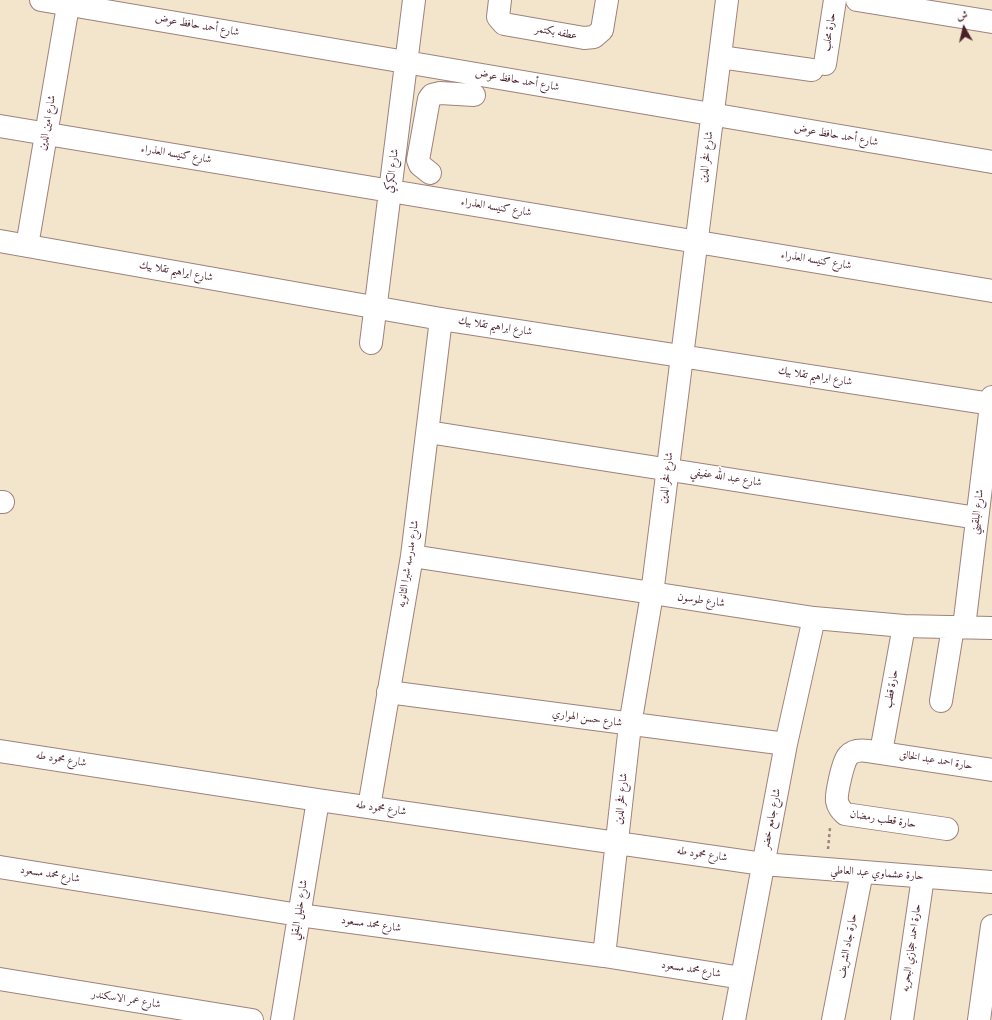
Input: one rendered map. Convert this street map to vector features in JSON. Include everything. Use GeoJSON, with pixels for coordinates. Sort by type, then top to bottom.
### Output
{"type":"FeatureCollection","features":[{"type":"Feature","properties":{"kind":"street","name":"شارع أحمد حافظ عوض"},"geometry":{"type":"LineString","coordinates":[[41,0],[68,2],[712,115],[992,162]]}},
{"type":"Feature","properties":{"kind":"street","name":"شارع الكركي"},"geometry":{"type":"LineString","coordinates":[[371,343],[414,0]]}},
{"type":"Feature","properties":{"kind":"street","name":"عطفه بكتمر"},"geometry":{"type":"LineString","coordinates":[[500,0],[498,17],[504,24],[584,38],[594,37],[602,30],[607,0]]}},
{"type":"Feature","properties":{"kind":"street","name":"شارع فخر الدين"},"geometry":{"type":"LineString","coordinates":[[604,956],[618,843],[630,725],[652,594],[727,0]]}},
{"type":"Feature","properties":{"kind":"street","name":"حارة محلب"},"geometry":{"type":"LineString","coordinates":[[720,57],[818,67],[835,0]]}},
{"type":"Feature","properties":{"kind":"street"},"geometry":{"type":"LineString","coordinates":[[857,0],[992,22]]}},
{"type":"Feature","properties":{"kind":"street","name":"شارع امين الدين"},"geometry":{"type":"LineString","coordinates":[[26,246],[68,2]]}},
{"type":"Feature","properties":{"kind":"street"},"geometry":{"type":"LineString","coordinates":[[430,172],[420,165],[418,160],[429,99],[432,95],[440,92],[474,95]]}},
{"type":"Feature","properties":{"kind":"street"},"geometry":{"type":"LineString","coordinates":[[399,124],[424,128]]}},
{"type":"Feature","properties":{"kind":"street","name":"شارع كنيسه العذراء"},"geometry":{"type":"LineString","coordinates":[[0,126],[992,291]]}},
{"type":"Feature","properties":{"kind":"street","name":"شارع ابراهيم تقلا بيك"},"geometry":{"type":"LineString","coordinates":[[0,242],[441,319],[682,356],[992,400]]}},
{"type":"Feature","properties":{"kind":"street","name":"شارع مدرسه شبرا الثانويه"},"geometry":{"type":"LineString","coordinates":[[368,807],[412,556],[441,319]]}},
{"type":"Feature","properties":{"kind":"street","name":"شارع البلقيني"},"geometry":{"type":"LineString","coordinates":[[941,700],[958,627],[977,518],[987,471],[992,400]]}},
{"type":"Feature","properties":{"kind":"street","name":"شارع عبد الله عفيفي"},"geometry":{"type":"LineString","coordinates":[[428,432],[977,518]]}},
{"type":"Feature","properties":{"kind":"street","name":"شارع طوسون"},"geometry":{"type":"LineString","coordinates":[[412,556],[814,618],[904,626],[992,628]]}},
{"type":"Feature","properties":{"kind":"street","name":"شارع جامع خضر"},"geometry":{"type":"LineString","coordinates":[[734,1020],[786,744],[814,618]]}},
{"type":"Feature","properties":{"kind":"street","name":"حارة قطب"},"geometry":{"type":"LineString","coordinates":[[881,752],[904,626]]}},
{"type":"Feature","properties":{"kind":"street","name":"شارع حسن الهواري"},"geometry":{"type":"LineString","coordinates":[[388,692],[630,725],[786,744]]}},
{"type":"Feature","properties":{"kind":"street","name":"حارة قطب رمضان"},"geometry":{"type":"LineString","coordinates":[[881,752],[857,750],[848,756],[836,799],[839,808],[845,814],[853,816],[947,829]]}},
{"type":"Feature","properties":{"kind":"street","name":"شارع محمود طه"},"geometry":{"type":"LineString","coordinates":[[0,751],[318,800],[763,864]]}},
{"type":"Feature","properties":{"kind":"street","name":"حارة احمد عبد الخالق"},"geometry":{"type":"LineString","coordinates":[[881,752],[992,770]]}},
{"type":"Feature","properties":{"kind":"street","name":"شارع خليل البقلي"},"geometry":{"type":"LineString","coordinates":[[282,1020],[318,800]]}},
{"type":"Feature","properties":{"kind":"street","name":"حارة عشماوي عبد العاطي"},"geometry":{"type":"LineString","coordinates":[[763,864],[992,882]]}},
{"type":"Feature","properties":{"kind":"street","name":"شارع محمد مسعود"},"geometry":{"type":"LineString","coordinates":[[0,867],[299,915],[604,956],[742,978]]}},
{"type":"Feature","properties":{"kind":"street","name":"حارة جاد الشريف"},"geometry":{"type":"LineString","coordinates":[[833,1020],[862,872]]}},
{"type":"Feature","properties":{"kind":"street","name":"حارة احمد حجازي البحريه"},"geometry":{"type":"LineString","coordinates":[[902,1020],[923,877]]}},
{"type":"Feature","properties":{"kind":"street"},"geometry":{"type":"LineString","coordinates":[[979,1020],[992,926]]}},
{"type":"Feature","properties":{"kind":"street","name":"شارع عمر الاسكندر"},"geometry":{"type":"LineString","coordinates":[[0,980],[252,1020]]}},
{"type":"Feature","properties":{"kind":"path"},"geometry":{"type":"LineString","coordinates":[[826,870],[831,822],[839,808]]}}]}
